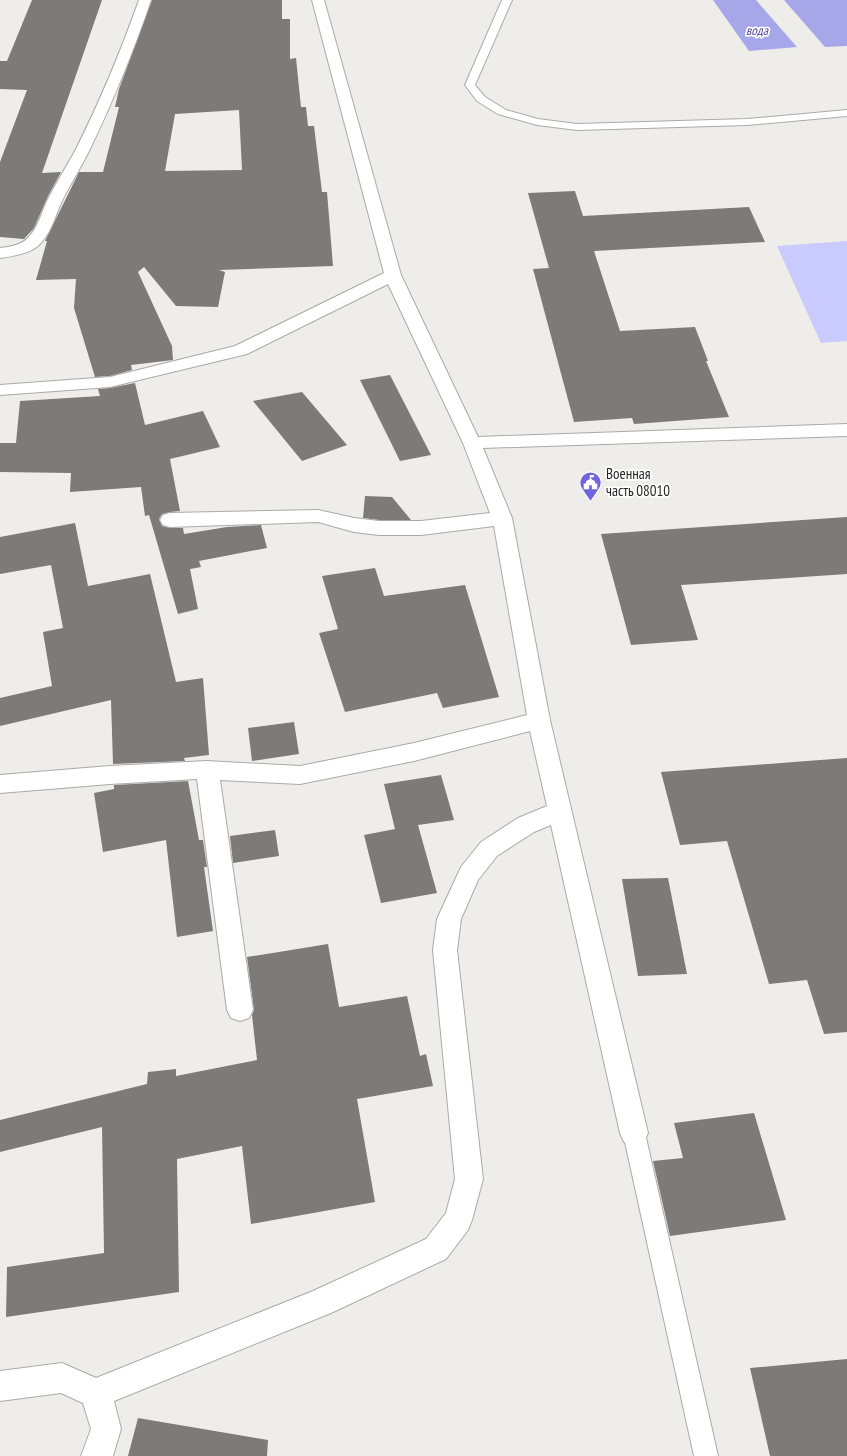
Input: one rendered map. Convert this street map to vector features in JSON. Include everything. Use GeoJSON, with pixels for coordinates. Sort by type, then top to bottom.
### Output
{"type":"FeatureCollection","features":[{"type":"Feature","properties":{"kind":"street"},"geometry":{"type":"LineString","coordinates":[[0,253],[12,252],[26,247],[33,242],[38,235],[58,192],[87,142],[132,39],[145,0]]}},
{"type":"Feature","properties":{"kind":"street"},"geometry":{"type":"LineString","coordinates":[[318,0],[393,275],[472,443],[502,518],[539,720],[634,1133]]}},
{"type":"Feature","properties":{"kind":"street"},"geometry":{"type":"LineString","coordinates":[[0,390],[110,382],[241,350],[393,275]]}},
{"type":"Feature","properties":{"kind":"street"},"geometry":{"type":"LineString","coordinates":[[472,443],[847,430]]}},
{"type":"Feature","properties":{"kind":"street"},"geometry":{"type":"LineString","coordinates":[[170,520],[318,516],[354,525],[379,528],[420,528],[502,518]]}},
{"type":"Feature","properties":{"kind":"street"},"geometry":{"type":"LineString","coordinates":[[0,784],[110,775],[207,770],[300,774],[414,752],[539,720]]}},
{"type":"Feature","properties":{"kind":"street"},"geometry":{"type":"LineString","coordinates":[[207,770],[240,1010]]}},
{"type":"Feature","properties":{"kind":"street"},"geometry":{"type":"LineString","coordinates":[[0,1386],[62,1378],[96,1394],[321,1303],[436,1249],[458,1220],[469,1179],[445,950],[450,919],[469,874],[489,849],[526,825],[560,811]]}},
{"type":"Feature","properties":{"kind":"street"},"geometry":{"type":"LineString","coordinates":[[96,1394],[106,1429],[97,1456]]}},
{"type":"Feature","properties":{"kind":"lane"},"geometry":{"type":"LineString","coordinates":[[507,0],[470,85],[481,99],[502,112],[537,122],[577,127],[746,122],[847,113]]}},
{"type":"Feature","properties":{"kind":"lane"},"geometry":{"type":"LineString","coordinates":[[634,1133],[706,1456]]}},
{"type":"Feature","properties":{"kind":"shaded area"},"geometry":{"type":"Polygon","coordinates":[[[847,241],[847,341],[821,343],[777,246],[847,241]]]}},
{"type":"Feature","properties":{"kind":"water","name":"вода"},"geometry":{"type":"Polygon","coordinates":[[[713,0],[756,0],[797,47],[749,51],[713,0]]]}},
{"type":"Feature","properties":{"kind":"water","name":"вода"},"geometry":{"type":"Polygon","coordinates":[[[784,0],[847,0],[847,46],[825,47],[784,0]]]}},
{"type":"Feature","properties":{"kind":"building"},"geometry":{"type":"Polygon","coordinates":[[[32,0],[102,0],[42,173],[61,172],[48,196],[34,228],[24,239],[0,237],[0,162],[27,90],[0,89],[0,61],[7,61],[32,0]]]}},
{"type":"Feature","properties":{"kind":"building"},"geometry":{"type":"Polygon","coordinates":[[[152,0],[282,0],[282,19],[290,19],[290,59],[296,58],[301,107],[306,107],[308,126],[314,126],[322,192],[327,192],[333,266],[219,270],[225,272],[218,307],[176,306],[144,267],[138,272],[172,346],[173,360],[131,365],[132,370],[110,376],[95,377],[74,308],[76,279],[36,280],[47,241],[45,241],[79,172],[103,172],[119,107],[115,107],[119,89],[152,0]],[[239,110],[175,114],[165,171],[242,170],[239,110]]]}},
{"type":"Feature","properties":{"kind":"building"},"geometry":{"type":"Polygon","coordinates":[[[575,191],[583,216],[749,207],[765,242],[594,251],[620,331],[695,327],[708,361],[706,361],[729,417],[634,424],[632,418],[574,422],[533,269],[549,268],[528,193],[575,191]]]}},
{"type":"Feature","properties":{"kind":"building"},"geometry":{"type":"Polygon","coordinates":[[[390,375],[431,455],[400,461],[360,380],[390,375]]]}},
{"type":"Feature","properties":{"kind":"building"},"geometry":{"type":"Polygon","coordinates":[[[135,383],[145,425],[203,411],[220,447],[170,459],[180,511],[162,514],[159,519],[162,526],[170,528],[183,528],[184,534],[227,527],[261,525],[267,548],[199,561],[201,567],[190,569],[198,609],[178,614],[149,515],[145,516],[141,487],[70,492],[71,473],[0,472],[0,443],[16,443],[20,401],[100,396],[98,389],[135,383]]]}},
{"type":"Feature","properties":{"kind":"building"},"geometry":{"type":"Polygon","coordinates":[[[302,392],[347,445],[302,461],[253,401],[302,392]]]}},
{"type":"Feature","properties":{"kind":"building"},"geometry":{"type":"Polygon","coordinates":[[[365,496],[392,497],[411,520],[379,520],[363,518],[365,496]]]}},
{"type":"Feature","properties":{"kind":"building"},"geometry":{"type":"Polygon","coordinates":[[[847,517],[847,574],[681,585],[698,640],[631,645],[601,534],[847,517]]]}},
{"type":"Feature","properties":{"kind":"building"},"geometry":{"type":"Polygon","coordinates":[[[75,523],[88,586],[150,574],[176,682],[203,678],[209,755],[184,758],[185,761],[113,764],[111,700],[0,726],[0,698],[52,686],[43,632],[63,628],[51,565],[0,574],[0,537],[75,523]]]}},
{"type":"Feature","properties":{"kind":"building"},"geometry":{"type":"Polygon","coordinates":[[[375,568],[384,596],[465,585],[499,697],[443,708],[437,693],[345,712],[319,633],[338,629],[322,576],[375,568]]]}},
{"type":"Feature","properties":{"kind":"building"},"geometry":{"type":"Polygon","coordinates":[[[294,722],[299,754],[252,761],[248,728],[294,722]]]}},
{"type":"Feature","properties":{"kind":"building"},"geometry":{"type":"Polygon","coordinates":[[[847,758],[847,1032],[824,1034],[807,980],[769,984],[727,841],[680,845],[661,772],[847,758]]]}},
{"type":"Feature","properties":{"kind":"building"},"geometry":{"type":"Polygon","coordinates":[[[441,775],[454,820],[418,825],[437,893],[381,903],[364,835],[395,829],[384,784],[441,775]]]}},
{"type":"Feature","properties":{"kind":"building"},"geometry":{"type":"Polygon","coordinates":[[[188,781],[199,840],[203,840],[207,867],[204,867],[213,931],[177,937],[166,840],[103,852],[94,793],[114,789],[114,785],[188,781]]]}},
{"type":"Feature","properties":{"kind":"building"},"geometry":{"type":"Polygon","coordinates":[[[275,830],[279,856],[233,863],[230,836],[275,830]]]}},
{"type":"Feature","properties":{"kind":"building"},"geometry":{"type":"Polygon","coordinates":[[[668,878],[687,974],[638,976],[622,879],[668,878]]]}},
{"type":"Feature","properties":{"kind":"building"},"geometry":{"type":"Polygon","coordinates":[[[328,944],[339,1007],[407,996],[420,1056],[426,1054],[433,1086],[357,1099],[375,1202],[251,1224],[242,1146],[177,1159],[179,1292],[6,1317],[7,1267],[104,1253],[102,1127],[0,1152],[0,1120],[147,1084],[148,1072],[176,1069],[176,1076],[257,1060],[252,1015],[254,1010],[247,957],[328,944]]]}},
{"type":"Feature","properties":{"kind":"building"},"geometry":{"type":"Polygon","coordinates":[[[754,1113],[786,1220],[670,1236],[653,1161],[683,1158],[674,1123],[754,1113]]]}},
{"type":"Feature","properties":{"kind":"building"},"geometry":{"type":"Polygon","coordinates":[[[847,1359],[847,1456],[770,1456],[750,1368],[847,1359]]]}},
{"type":"Feature","properties":{"kind":"building"},"geometry":{"type":"Polygon","coordinates":[[[138,1418],[268,1440],[267,1456],[128,1456],[138,1418]]]}},
{"type":"Feature","properties":{"kind":"place","name":"Военная часть 08010"},"geometry":{"type":"Point","coordinates":[591,502]}}]}
